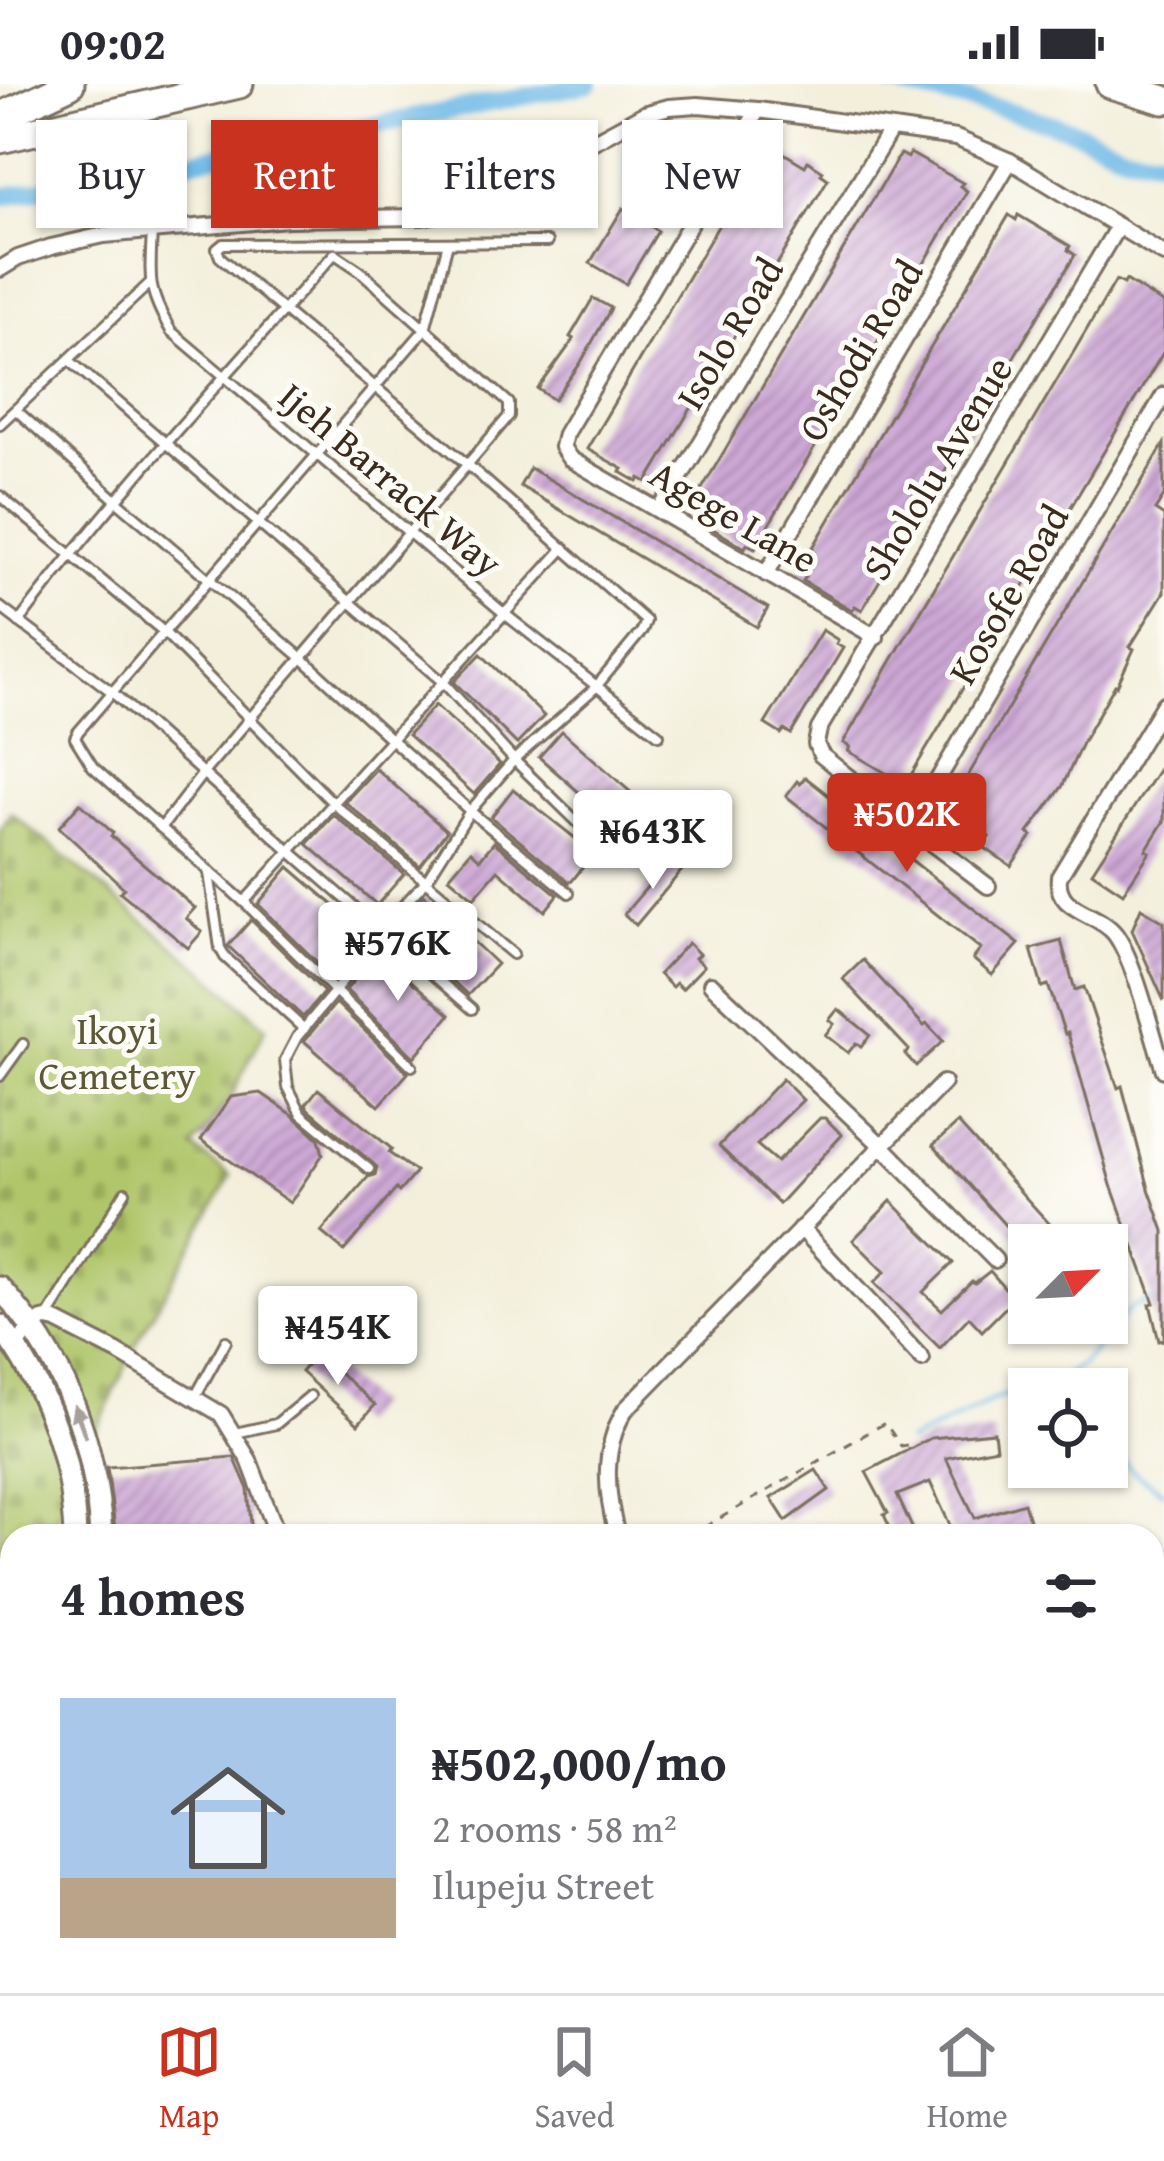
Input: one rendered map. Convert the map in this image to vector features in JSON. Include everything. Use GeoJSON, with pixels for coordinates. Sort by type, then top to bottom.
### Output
{"type":"FeatureCollection","features":[{"type":"Feature","properties":{"kind":"highway"},"geometry":{"type":"LineString","coordinates":[[0,117],[70,84]]}},
{"type":"Feature","properties":{"kind":"highway"},"geometry":{"type":"LineString","coordinates":[[0,139],[239,84]]}},
{"type":"Feature","properties":{"kind":"highway"},"geometry":{"type":"LineString","coordinates":[[1110,84],[1164,100]]}},
{"type":"Feature","properties":{"kind":"main road"},"geometry":{"type":"LineString","coordinates":[[0,1288],[39,1323],[86,1436],[99,1524]]}},
{"type":"Feature","properties":{"kind":"main road"},"geometry":{"type":"LineString","coordinates":[[0,1325],[43,1394],[58,1432],[68,1469],[74,1524]]}},
{"type":"Feature","properties":{"kind":"street"},"geometry":{"type":"LineString","coordinates":[[0,269],[51,247],[104,236],[288,219],[422,217],[454,211],[487,200],[644,114],[669,106],[698,105],[956,138],[1010,161],[1164,254]]}},
{"type":"Feature","properties":{"kind":"street","name":"Agege Lane"},"geometry":{"type":"LineString","coordinates":[[758,110],[565,434],[562,447],[570,459],[876,637]]}},
{"type":"Feature","properties":{"kind":"street","name":"Isolo Road"},"geometry":{"type":"LineString","coordinates":[[660,510],[891,129]]}},
{"type":"Feature","properties":{"kind":"street","name":"Oshodi Road"},"geometry":{"type":"LineString","coordinates":[[766,574],[1010,161]]}},
{"type":"Feature","properties":{"kind":"street","name":"Shololu Avenue"},"geometry":{"type":"LineString","coordinates":[[910,827],[821,755],[816,744],[819,729],[1118,226]]}},
{"type":"Feature","properties":{"kind":"street","name":"Kosofe Road"},"geometry":{"type":"LineString","coordinates":[[910,827],[1164,395]]}},
{"type":"Feature","properties":{"kind":"street"},"geometry":{"type":"LineString","coordinates":[[1164,704],[1059,877],[1058,886],[1069,906],[1097,918],[1125,952],[1157,1026],[1164,1070]]}},
{"type":"Feature","properties":{"kind":"street"},"geometry":{"type":"LineString","coordinates":[[910,827],[988,886]]}},
{"type":"Feature","properties":{"kind":"street"},"geometry":{"type":"LineString","coordinates":[[710,984],[881,1145],[994,1260]]}},
{"type":"Feature","properties":{"kind":"street"},"geometry":{"type":"LineString","coordinates":[[614,1524],[607,1472],[616,1425],[626,1410],[943,1084]]}},
{"type":"Feature","properties":{"kind":"street"},"geometry":{"type":"LineString","coordinates":[[801,1228],[922,1359]]}},
{"type":"Feature","properties":{"kind":"street"},"geometry":{"type":"LineString","coordinates":[[14,1345],[39,1323],[117,1352],[221,1414],[249,1460],[273,1524]]}},
{"type":"Feature","properties":{"kind":"lane"},"geometry":{"type":"LineString","coordinates":[[0,424],[149,284],[152,230]]}},
{"type":"Feature","properties":{"kind":"lane"},"geometry":{"type":"LineString","coordinates":[[369,1169],[302,1114],[288,1087],[286,1060],[304,1029],[381,929],[426,881],[470,811],[514,760],[596,688],[646,621],[220,257],[217,249],[223,244],[548,242]]}},
{"type":"Feature","properties":{"kind":"lane"},"geometry":{"type":"LineString","coordinates":[[20,622],[70,554],[342,243]]}},
{"type":"Feature","properties":{"kind":"lane"},"geometry":{"type":"LineString","coordinates":[[412,1066],[244,902],[93,767],[75,738],[425,329],[448,243]]}},
{"type":"Feature","properties":{"kind":"lane"},"geometry":{"type":"LineString","coordinates":[[161,829],[204,772],[508,416],[509,403],[335,254]]}},
{"type":"Feature","properties":{"kind":"lane","name":"Ijeh Barrack Way"},"geometry":{"type":"LineString","coordinates":[[149,284],[171,332],[506,615],[659,735]]}},
{"type":"Feature","properties":{"kind":"lane"},"geometry":{"type":"LineString","coordinates":[[69,360],[444,683],[607,851]]}},
{"type":"Feature","properties":{"kind":"lane"},"geometry":{"type":"LineString","coordinates":[[16,410],[569,893]]}},
{"type":"Feature","properties":{"kind":"lane"},"geometry":{"type":"LineString","coordinates":[[0,496],[164,632],[334,804],[513,953]]}},
{"type":"Feature","properties":{"kind":"lane"},"geometry":{"type":"LineString","coordinates":[[244,902],[564,548]]}},
{"type":"Feature","properties":{"kind":"lane"},"geometry":{"type":"LineString","coordinates":[[0,607],[112,692],[472,1009]]}},
{"type":"Feature","properties":{"kind":"lane"},"geometry":{"type":"LineString","coordinates":[[209,871],[217,936],[225,958],[304,1029]]}},
{"type":"Feature","properties":{"kind":"lane"},"geometry":{"type":"LineString","coordinates":[[0,1076],[23,1044]]}},
{"type":"Feature","properties":{"kind":"lane"},"geometry":{"type":"LineString","coordinates":[[39,1323],[125,1192]]}},
{"type":"Feature","properties":{"kind":"lane"},"geometry":{"type":"LineString","coordinates":[[195,1397],[226,1341]]}},
{"type":"Feature","properties":{"kind":"lane"},"geometry":{"type":"LineString","coordinates":[[235,1433],[282,1421],[310,1396]]}},
{"type":"Feature","properties":{"kind":"path"},"geometry":{"type":"LineString","coordinates":[[710,1524],[885,1423],[901,1446],[908,1445]]}},
{"type":"Feature","properties":{"kind":"green space","name":"Ikoyi Cemetery"},"geometry":{"type":"Polygon","coordinates":[[[11,813],[266,1027],[231,1097],[193,1148],[231,1176],[138,1340],[55,1521],[39,1519],[34,1524],[0,1524],[0,830],[11,813]]]}},
{"type":"Feature","properties":{"kind":"building"},"geometry":{"type":"Polygon","coordinates":[[[783,153],[823,171],[828,179],[647,482],[640,478],[638,482],[587,449],[717,228],[783,228],[783,153]]]}},
{"type":"Feature","properties":{"kind":"building"},"geometry":{"type":"Polygon","coordinates":[[[910,153],[963,183],[960,186],[967,191],[755,548],[747,544],[745,548],[695,518],[698,514],[690,509],[900,154],[908,158],[910,153]]]}},
{"type":"Feature","properties":{"kind":"building"},"geometry":{"type":"Polygon","coordinates":[[[622,210],[622,228],[658,231],[626,284],[590,263],[622,210]]]}},
{"type":"Feature","properties":{"kind":"building"},"geometry":{"type":"Polygon","coordinates":[[[1009,215],[1016,220],[1018,215],[1070,246],[1068,250],[1075,255],[862,610],[855,606],[852,610],[803,581],[806,577],[798,573],[1009,215]]]}},
{"type":"Feature","properties":{"kind":"building"},"geometry":{"type":"Polygon","coordinates":[[[1116,280],[1124,284],[1126,280],[1164,304],[1164,351],[908,780],[901,776],[898,780],[848,751],[850,747],[843,743],[1116,280]]]}},
{"type":"Feature","properties":{"kind":"building"},"geometry":{"type":"Polygon","coordinates":[[[593,298],[611,308],[554,400],[538,389],[574,339],[570,337],[593,298]]]}},
{"type":"Feature","properties":{"kind":"building"},"geometry":{"type":"Polygon","coordinates":[[[1164,444],[1164,496],[1155,510],[1164,516],[1164,592],[1130,647],[1134,649],[1117,686],[1062,787],[1028,833],[1032,836],[1011,866],[982,846],[989,837],[949,808],[1164,444]]]}},
{"type":"Feature","properties":{"kind":"building"},"geometry":{"type":"Polygon","coordinates":[[[530,468],[768,608],[757,627],[520,486],[530,468]]]}},
{"type":"Feature","properties":{"kind":"building"},"geometry":{"type":"Polygon","coordinates":[[[822,630],[843,648],[791,734],[784,730],[781,734],[765,724],[822,630]]]}},
{"type":"Feature","properties":{"kind":"building"},"geometry":{"type":"Polygon","coordinates":[[[481,654],[544,716],[517,744],[454,682],[481,654]]]}},
{"type":"Feature","properties":{"kind":"building"},"geometry":{"type":"Polygon","coordinates":[[[435,705],[500,764],[474,794],[408,735],[435,705]]]}},
{"type":"Feature","properties":{"kind":"building"},"geometry":{"type":"Polygon","coordinates":[[[562,731],[636,797],[614,823],[539,757],[562,731]]]}},
{"type":"Feature","properties":{"kind":"building"},"geometry":{"type":"Polygon","coordinates":[[[1164,761],[1164,821],[1123,893],[1092,872],[1164,761]]]}},
{"type":"Feature","properties":{"kind":"building"},"geometry":{"type":"Polygon","coordinates":[[[376,769],[447,831],[420,866],[345,802],[376,769]]]}},
{"type":"Feature","properties":{"kind":"building"},"geometry":{"type":"Polygon","coordinates":[[[805,777],[1019,944],[992,975],[973,959],[981,949],[786,796],[805,777]]]}},
{"type":"Feature","properties":{"kind":"building"},"geometry":{"type":"Polygon","coordinates":[[[513,789],[594,853],[572,881],[491,817],[513,789]]]}},
{"type":"Feature","properties":{"kind":"building"},"geometry":{"type":"Polygon","coordinates":[[[80,803],[195,908],[186,918],[202,932],[188,948],[120,892],[124,888],[59,827],[80,803]]]}},
{"type":"Feature","properties":{"kind":"building"},"geometry":{"type":"Polygon","coordinates":[[[334,815],[404,874],[377,905],[307,844],[334,815]]]}},
{"type":"Feature","properties":{"kind":"building"},"geometry":{"type":"Polygon","coordinates":[[[494,842],[558,895],[545,911],[498,870],[474,898],[449,877],[471,851],[480,859],[494,842]]]}},
{"type":"Feature","properties":{"kind":"building"},"geometry":{"type":"Polygon","coordinates":[[[671,859],[683,869],[636,925],[624,914],[671,859]]]}},
{"type":"Feature","properties":{"kind":"building"},"geometry":{"type":"Polygon","coordinates":[[[289,867],[359,927],[323,968],[258,904],[289,867]]]}},
{"type":"Feature","properties":{"kind":"building"},"geometry":{"type":"Polygon","coordinates":[[[424,895],[497,964],[468,995],[394,927],[424,895]]]}},
{"type":"Feature","properties":{"kind":"building"},"geometry":{"type":"Polygon","coordinates":[[[1141,908],[1164,922],[1164,1001],[1132,930],[1141,908]]]}},
{"type":"Feature","properties":{"kind":"building"},"geometry":{"type":"Polygon","coordinates":[[[251,920],[324,992],[303,1017],[228,946],[251,920]]]}},
{"type":"Feature","properties":{"kind":"building"},"geometry":{"type":"Polygon","coordinates":[[[1061,941],[1075,990],[1084,987],[1118,1088],[1122,1086],[1164,1231],[1164,1340],[1159,1341],[1150,1304],[1154,1303],[1111,1185],[1068,1033],[1048,985],[1042,987],[1031,949],[1061,941]]]}},
{"type":"Feature","properties":{"kind":"building"},"geometry":{"type":"Polygon","coordinates":[[[688,943],[704,966],[682,989],[676,983],[672,987],[659,974],[688,943]]]}},
{"type":"Feature","properties":{"kind":"building"},"geometry":{"type":"Polygon","coordinates":[[[378,952],[450,1015],[414,1057],[346,990],[378,952]]]}},
{"type":"Feature","properties":{"kind":"building"},"geometry":{"type":"Polygon","coordinates":[[[863,960],[943,1041],[916,1066],[905,1054],[909,1050],[843,979],[863,960]]]}},
{"type":"Feature","properties":{"kind":"building"},"geometry":{"type":"Polygon","coordinates":[[[336,1003],[408,1073],[379,1106],[304,1041],[336,1003]]]}},
{"type":"Feature","properties":{"kind":"building"},"geometry":{"type":"Polygon","coordinates":[[[838,1009],[870,1035],[848,1053],[825,1035],[838,1009]]]}},
{"type":"Feature","properties":{"kind":"building"},"geometry":{"type":"Polygon","coordinates":[[[782,1079],[803,1100],[757,1145],[777,1162],[820,1118],[842,1135],[779,1204],[719,1146],[782,1079]]]}},
{"type":"Feature","properties":{"kind":"building"},"geometry":{"type":"Polygon","coordinates":[[[318,1089],[416,1172],[344,1251],[321,1232],[368,1177],[375,1175],[377,1167],[309,1109],[306,1104],[318,1089]]]}},
{"type":"Feature","properties":{"kind":"building"},"geometry":{"type":"Polygon","coordinates":[[[261,1093],[319,1139],[323,1154],[290,1203],[201,1140],[231,1097],[261,1093]]]}},
{"type":"Feature","properties":{"kind":"building"},"geometry":{"type":"Polygon","coordinates":[[[958,1123],[1050,1224],[1008,1224],[1008,1228],[933,1145],[958,1123]]]}},
{"type":"Feature","properties":{"kind":"building"},"geometry":{"type":"Polygon","coordinates":[[[891,1201],[953,1263],[923,1292],[942,1310],[990,1271],[1005,1288],[1008,1286],[1008,1305],[982,1331],[969,1317],[940,1348],[874,1283],[885,1272],[853,1240],[891,1201]]]}},
{"type":"Feature","properties":{"kind":"building"},"geometry":{"type":"Polygon","coordinates":[[[318,1353],[375,1405],[358,1424],[301,1372],[318,1353]]]}},
{"type":"Feature","properties":{"kind":"building"},"geometry":{"type":"Polygon","coordinates":[[[994,1432],[996,1448],[946,1458],[975,1518],[1024,1503],[1030,1524],[949,1524],[930,1482],[897,1495],[910,1524],[888,1524],[884,1515],[888,1513],[866,1472],[931,1438],[994,1432]]]}},
{"type":"Feature","properties":{"kind":"building"},"geometry":{"type":"Polygon","coordinates":[[[234,1457],[248,1489],[251,1524],[114,1524],[107,1467],[234,1457]]]}},
{"type":"Feature","properties":{"kind":"building"},"geometry":{"type":"Polygon","coordinates":[[[816,1470],[829,1490],[786,1521],[771,1498],[816,1470]]]}},
{"type":"Feature","properties":{"kind":"waterway"},"geometry":{"type":"LineString","coordinates":[[0,197],[589,84]]}},
{"type":"Feature","properties":{"kind":"waterway"},"geometry":{"type":"LineString","coordinates":[[893,84],[1003,109],[1070,129],[1124,153],[1164,159]]}},
{"type":"Feature","properties":{"kind":"waterway"},"geometry":{"type":"LineString","coordinates":[[909,1442],[997,1398],[1058,1380],[1082,1364],[1130,1308],[1164,1295]]}},
{"type":"Feature","properties":{"kind":"waterway"},"geometry":{"type":"LineString","coordinates":[[1128,1466],[1164,1492]]}}]}
